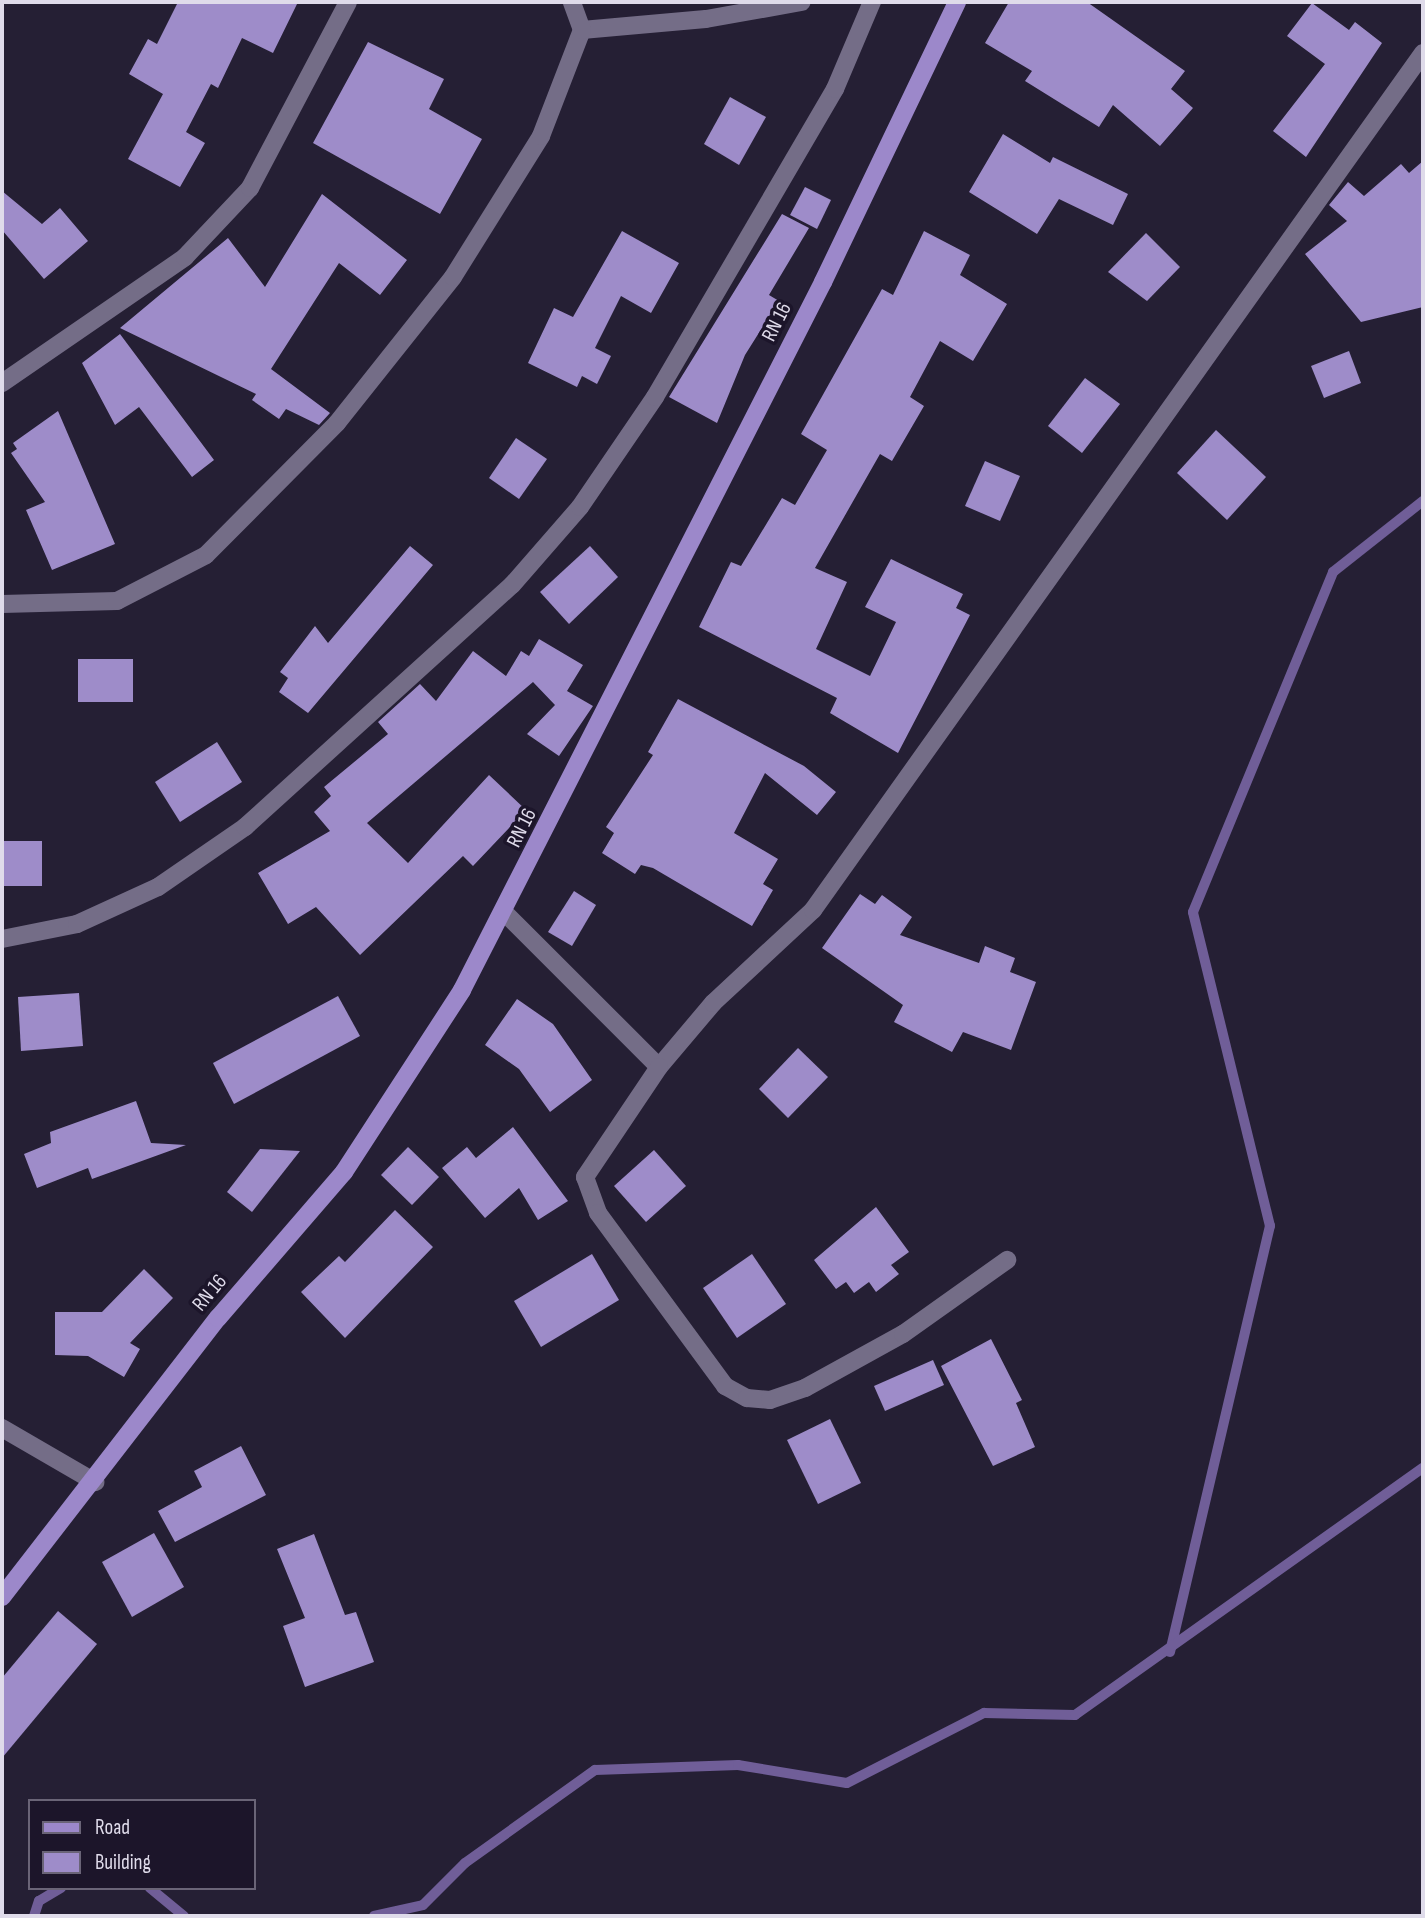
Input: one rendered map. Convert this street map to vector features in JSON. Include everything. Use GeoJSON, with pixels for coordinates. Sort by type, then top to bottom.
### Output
{"type":"FeatureCollection","features":[{"type":"Feature","properties":{"kind":"main road","name":"RN 16"},"geometry":{"type":"LineString","coordinates":[[2,1597],[95,1482],[218,1318],[344,1172],[504,912],[957,2]]}},
{"type":"Feature","properties":{"kind":"street"},"geometry":{"type":"LineString","coordinates":[[2,383],[185,257],[250,188],[348,2]]}},
{"type":"Feature","properties":{"kind":"street"},"geometry":{"type":"LineString","coordinates":[[2,604],[117,601],[206,555],[337,423],[453,277],[541,136],[582,30],[572,2]]}},
{"type":"Feature","properties":{"kind":"street"},"geometry":{"type":"LineString","coordinates":[[582,30],[706,19],[802,2]]}},
{"type":"Feature","properties":{"kind":"street"},"geometry":{"type":"LineString","coordinates":[[2,939],[77,924],[159,887],[244,827],[512,584],[580,507],[655,397],[835,89],[872,2]]}},
{"type":"Feature","properties":{"kind":"street"},"geometry":{"type":"LineString","coordinates":[[1007,1260],[903,1334],[805,1388],[770,1400],[747,1398],[725,1386],[598,1213],[585,1177],[659,1067],[713,1003],[813,910],[1423,53]]}},
{"type":"Feature","properties":{"kind":"street"},"geometry":{"type":"LineString","coordinates":[[504,912],[659,1067]]}},
{"type":"Feature","properties":{"kind":"street"},"geometry":{"type":"LineString","coordinates":[[2,1428],[95,1482]]}},
{"type":"Feature","properties":{"kind":"building"},"geometry":{"type":"Polygon","coordinates":[[[178,2],[298,2],[273,53],[242,38],[218,88],[211,84],[186,132],[205,143],[180,187],[128,159],[163,94],[129,74],[148,39],[157,44],[178,2]]]}},
{"type":"Feature","properties":{"kind":"building"},"geometry":{"type":"Polygon","coordinates":[[[1009,2],[1087,2],[1185,71],[1171,89],[1193,108],[1160,146],[1113,105],[1099,127],[1025,81],[1032,71],[985,43],[1009,2]]]}},
{"type":"Feature","properties":{"kind":"building"},"geometry":{"type":"Polygon","coordinates":[[[1312,3],[1349,30],[1355,22],[1382,43],[1306,157],[1273,131],[1325,64],[1287,36],[1312,3]]]}},
{"type":"Feature","properties":{"kind":"building"},"geometry":{"type":"Polygon","coordinates":[[[368,42],[444,79],[429,109],[482,139],[440,214],[313,143],[368,42]]]}},
{"type":"Feature","properties":{"kind":"building"},"geometry":{"type":"Polygon","coordinates":[[[730,97],[766,117],[739,165],[704,144],[730,97]]]}},
{"type":"Feature","properties":{"kind":"building"},"geometry":{"type":"Polygon","coordinates":[[[1003,134],[1050,163],[1053,157],[1128,194],[1113,225],[1059,199],[1037,234],[969,192],[1003,134]]]}},
{"type":"Feature","properties":{"kind":"building"},"geometry":{"type":"Polygon","coordinates":[[[1423,161],[1423,307],[1361,322],[1305,254],[1347,221],[1329,205],[1348,182],[1364,196],[1401,164],[1409,173],[1423,161]]]}},
{"type":"Feature","properties":{"kind":"building"},"geometry":{"type":"Polygon","coordinates":[[[805,187],[831,200],[817,229],[790,215],[805,187]]]}},
{"type":"Feature","properties":{"kind":"building"},"geometry":{"type":"Polygon","coordinates":[[[2,191],[42,224],[60,208],[88,241],[44,279],[2,230],[2,191]]]}},
{"type":"Feature","properties":{"kind":"building"},"geometry":{"type":"Polygon","coordinates":[[[322,194],[407,260],[380,295],[339,263],[271,369],[330,413],[319,425],[286,409],[279,419],[252,400],[256,394],[120,328],[228,238],[265,287],[322,194]]]}},
{"type":"Feature","properties":{"kind":"building"},"geometry":{"type":"Polygon","coordinates":[[[782,214],[809,228],[769,295],[779,301],[745,355],[717,423],[669,397],[782,214]]]}},
{"type":"Feature","properties":{"kind":"building"},"geometry":{"type":"Polygon","coordinates":[[[622,231],[679,263],[651,313],[621,296],[595,348],[611,356],[597,384],[582,376],[577,387],[528,363],[554,308],[573,317],[622,231]]]}},
{"type":"Feature","properties":{"kind":"building"},"geometry":{"type":"Polygon","coordinates":[[[924,231],[970,255],[960,275],[1007,304],[973,361],[940,341],[910,397],[924,406],[892,461],[880,454],[815,568],[847,582],[816,649],[870,676],[896,622],[865,607],[891,559],[963,594],[956,608],[970,615],[898,753],[830,713],[837,698],[699,627],[731,562],[741,566],[782,498],[795,505],[827,450],[801,434],[882,289],[893,295],[924,231]]]}},
{"type":"Feature","properties":{"kind":"building"},"geometry":{"type":"Polygon","coordinates":[[[1146,233],[1180,267],[1147,301],[1108,272],[1146,233]]]}},
{"type":"Feature","properties":{"kind":"building"},"geometry":{"type":"Polygon","coordinates":[[[120,334],[214,460],[192,477],[139,407],[115,425],[82,363],[120,334]]]}},
{"type":"Feature","properties":{"kind":"building"},"geometry":{"type":"Polygon","coordinates":[[[1349,351],[1361,383],[1324,398],[1311,366],[1349,351]]]}},
{"type":"Feature","properties":{"kind":"building"},"geometry":{"type":"Polygon","coordinates":[[[1085,378],[1120,404],[1082,453],[1048,426],[1085,378]]]}},
{"type":"Feature","properties":{"kind":"building"},"geometry":{"type":"Polygon","coordinates":[[[58,411],[115,544],[52,570],[26,510],[45,502],[11,453],[17,449],[13,443],[58,411]]]}},
{"type":"Feature","properties":{"kind":"building"},"geometry":{"type":"Polygon","coordinates":[[[1216,430],[1266,477],[1227,520],[1177,473],[1216,430]]]}},
{"type":"Feature","properties":{"kind":"building"},"geometry":{"type":"Polygon","coordinates":[[[516,438],[547,459],[519,499],[489,478],[516,438]]]}},
{"type":"Feature","properties":{"kind":"building"},"geometry":{"type":"Polygon","coordinates":[[[985,461],[1020,476],[1000,521],[965,506],[985,461]]]}},
{"type":"Feature","properties":{"kind":"building"},"geometry":{"type":"Polygon","coordinates":[[[410,546],[433,565],[308,713],[279,692],[288,678],[280,672],[315,626],[328,643],[410,546]]]}},
{"type":"Feature","properties":{"kind":"building"},"geometry":{"type":"Polygon","coordinates":[[[590,546],[618,577],[569,624],[540,592],[590,546]]]}},
{"type":"Feature","properties":{"kind":"building"},"geometry":{"type":"Polygon","coordinates":[[[539,639],[583,665],[567,691],[593,706],[559,756],[527,734],[555,705],[533,682],[367,823],[408,863],[489,775],[526,810],[473,866],[463,856],[360,955],[316,907],[288,924],[258,873],[330,831],[314,812],[331,796],[324,787],[388,734],[378,722],[420,684],[436,701],[473,651],[506,676],[521,651],[529,656],[539,639]]]}},
{"type":"Feature","properties":{"kind":"building"},"geometry":{"type":"Polygon","coordinates":[[[78,659],[133,659],[133,702],[78,702],[78,659]]]}},
{"type":"Feature","properties":{"kind":"building"},"geometry":{"type":"Polygon","coordinates":[[[678,699],[804,766],[836,792],[817,815],[765,773],[734,833],[778,859],[763,884],[773,890],[752,926],[653,868],[641,865],[635,874],[602,853],[614,833],[606,827],[653,755],[648,752],[678,699]]]}},
{"type":"Feature","properties":{"kind":"building"},"geometry":{"type":"Polygon","coordinates":[[[217,742],[242,782],[180,822],[155,782],[217,742]]]}},
{"type":"Feature","properties":{"kind":"building"},"geometry":{"type":"Polygon","coordinates":[[[2,841],[42,841],[42,886],[2,886],[2,841]]]}},
{"type":"Feature","properties":{"kind":"building"},"geometry":{"type":"Polygon","coordinates":[[[574,891],[596,905],[572,946],[548,932],[574,891]]]}},
{"type":"Feature","properties":{"kind":"building"},"geometry":{"type":"Polygon","coordinates":[[[860,894],[875,904],[882,895],[912,917],[900,935],[979,963],[985,946],[1015,958],[1010,972],[1036,982],[1011,1050],[963,1032],[952,1052],[894,1022],[903,1005],[822,948],[860,894]]]}},
{"type":"Feature","properties":{"kind":"building"},"geometry":{"type":"Polygon","coordinates":[[[79,993],[83,1046],[21,1051],[18,997],[79,993]]]}},
{"type":"Feature","properties":{"kind":"building"},"geometry":{"type":"Polygon","coordinates":[[[338,996],[360,1036],[234,1104],[213,1063],[338,996]]]}},
{"type":"Feature","properties":{"kind":"building"},"geometry":{"type":"Polygon","coordinates":[[[517,999],[553,1024],[592,1080],[550,1112],[519,1069],[485,1045],[517,999]]]}},
{"type":"Feature","properties":{"kind":"building"},"geometry":{"type":"Polygon","coordinates":[[[798,1048],[828,1077],[788,1118],[759,1089],[798,1048]]]}},
{"type":"Feature","properties":{"kind":"building"},"geometry":{"type":"Polygon","coordinates":[[[136,1101],[151,1143],[186,1145],[92,1179],[88,1168],[37,1188],[24,1154],[51,1143],[50,1132],[136,1101]]]}},
{"type":"Feature","properties":{"kind":"building"},"geometry":{"type":"Polygon","coordinates":[[[513,1127],[568,1201],[538,1220],[519,1188],[485,1218],[442,1168],[467,1147],[476,1158],[513,1127]]]}},
{"type":"Feature","properties":{"kind":"building"},"geometry":{"type":"Polygon","coordinates":[[[408,1147],[439,1177],[412,1205],[381,1175],[408,1147]]]}},
{"type":"Feature","properties":{"kind":"building"},"geometry":{"type":"Polygon","coordinates":[[[260,1149],[300,1151],[252,1212],[227,1192],[260,1149]]]}},
{"type":"Feature","properties":{"kind":"building"},"geometry":{"type":"Polygon","coordinates":[[[654,1150],[686,1186],[646,1222],[614,1186],[654,1150]]]}},
{"type":"Feature","properties":{"kind":"building"},"geometry":{"type":"Polygon","coordinates":[[[876,1207],[909,1252],[891,1265],[899,1274],[876,1292],[869,1282],[854,1293],[846,1282],[836,1289],[814,1260],[876,1207]]]}},
{"type":"Feature","properties":{"kind":"building"},"geometry":{"type":"Polygon","coordinates":[[[395,1210],[433,1247],[345,1338],[301,1292],[339,1256],[345,1262],[395,1210]]]}},
{"type":"Feature","properties":{"kind":"building"},"geometry":{"type":"Polygon","coordinates":[[[592,1254],[619,1300],[541,1347],[514,1301],[592,1254]]]}},
{"type":"Feature","properties":{"kind":"building"},"geometry":{"type":"Polygon","coordinates":[[[752,1254],[786,1304],[737,1338],[703,1288],[752,1254]]]}},
{"type":"Feature","properties":{"kind":"building"},"geometry":{"type":"Polygon","coordinates":[[[144,1269],[173,1298],[130,1343],[140,1349],[124,1377],[88,1356],[55,1355],[55,1312],[102,1312],[144,1269]]]}},
{"type":"Feature","properties":{"kind":"building"},"geometry":{"type":"Polygon","coordinates":[[[991,1339],[1022,1400],[1016,1403],[1035,1447],[993,1466],[941,1366],[991,1339]]]}},
{"type":"Feature","properties":{"kind":"building"},"geometry":{"type":"Polygon","coordinates":[[[933,1360],[944,1385],[885,1411],[874,1386],[933,1360]]]}},
{"type":"Feature","properties":{"kind":"building"},"geometry":{"type":"Polygon","coordinates":[[[830,1419],[861,1483],[818,1504],[787,1440],[830,1419]]]}},
{"type":"Feature","properties":{"kind":"building"},"geometry":{"type":"Polygon","coordinates":[[[241,1446],[266,1495],[175,1542],[158,1511],[202,1487],[194,1471],[241,1446]]]}},
{"type":"Feature","properties":{"kind":"building"},"geometry":{"type":"Polygon","coordinates":[[[154,1533],[184,1587],[132,1617],[102,1562],[154,1533]]]}},
{"type":"Feature","properties":{"kind":"building"},"geometry":{"type":"Polygon","coordinates":[[[314,1534],[345,1615],[356,1612],[374,1662],[305,1687],[283,1626],[305,1618],[277,1549],[314,1534]]]}},
{"type":"Feature","properties":{"kind":"building"},"geometry":{"type":"Polygon","coordinates":[[[58,1611],[97,1644],[2,1758],[2,1678],[58,1611]]]}},
{"type":"Feature","properties":{"kind":"waterway"},"geometry":{"type":"LineString","coordinates":[[1170,1652],[1270,1226],[1193,912],[1333,572],[1423,501]]}},
{"type":"Feature","properties":{"kind":"waterway"},"geometry":{"type":"LineString","coordinates":[[374,1916],[423,1905],[465,1863],[595,1770],[738,1765],[847,1783],[984,1713],[1075,1715],[1423,1468]]}},
{"type":"Feature","properties":{"kind":"waterway"},"geometry":{"type":"LineString","coordinates":[[34,1916],[39,1901],[58,1890]]}},
{"type":"Feature","properties":{"kind":"waterway"},"geometry":{"type":"LineString","coordinates":[[152,1890],[184,1916]]}}]}
